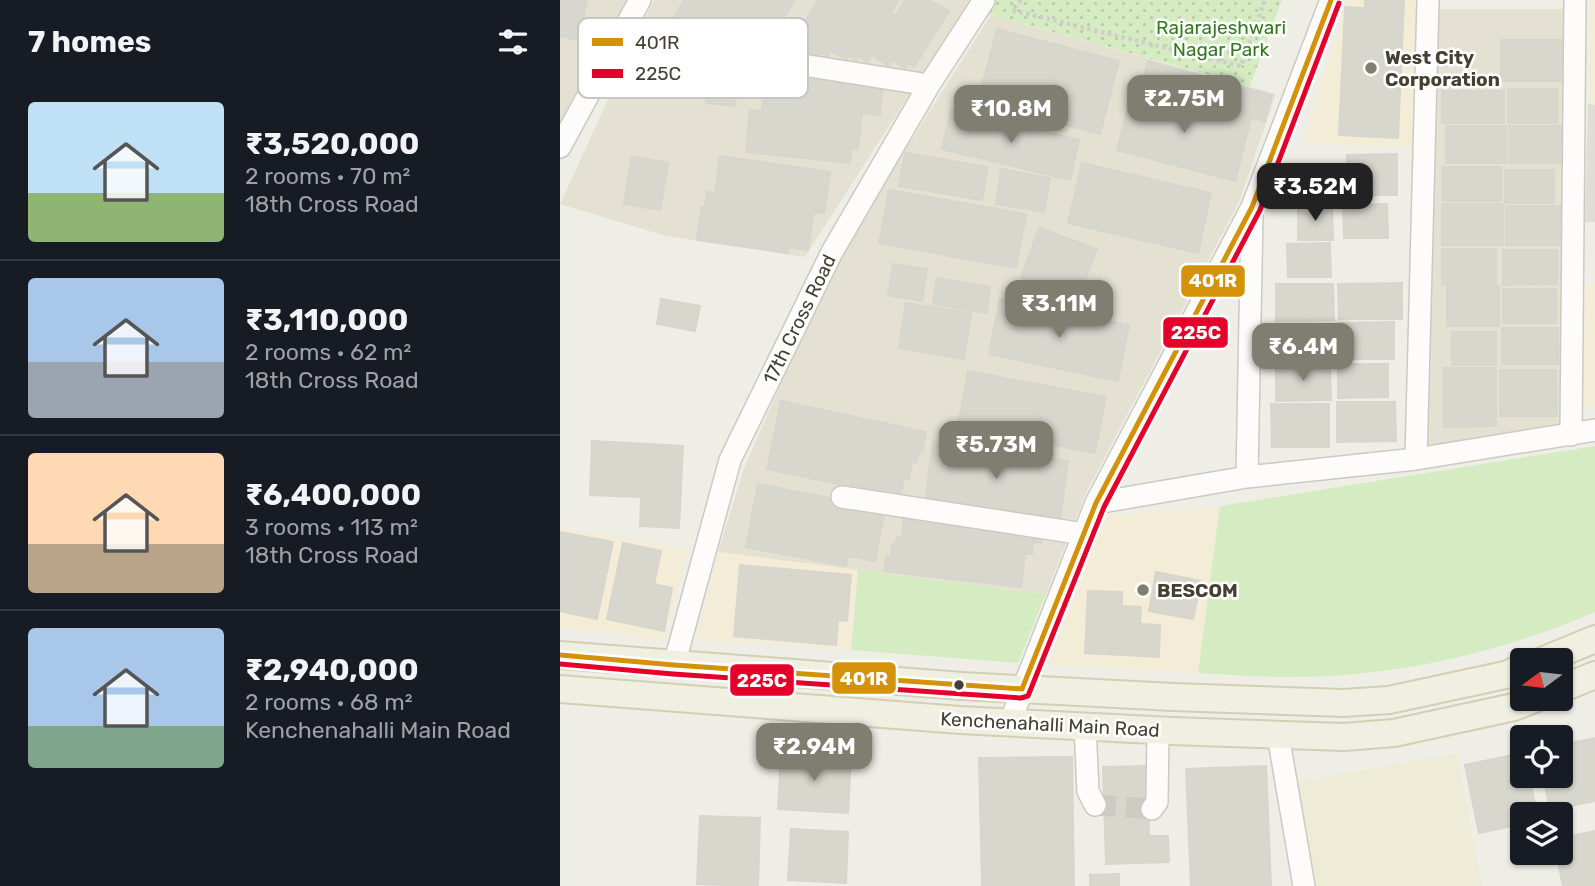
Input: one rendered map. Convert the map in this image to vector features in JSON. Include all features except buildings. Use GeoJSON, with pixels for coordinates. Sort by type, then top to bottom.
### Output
{"type":"FeatureCollection","features":[{"type":"Feature","properties":{"kind":"main road"},"geometry":{"type":"LineString","coordinates":[[1573,648],[1595,639]]}},
{"type":"Feature","properties":{"kind":"main road","name":"Kenchenahalli Main Road"},"geometry":{"type":"LineString","coordinates":[[560,655],[1022,689],[1343,703],[1389,700],[1510,674]]}},
{"type":"Feature","properties":{"kind":"main road"},"geometry":{"type":"LineString","coordinates":[[1573,684],[1595,675]]}},
{"type":"Feature","properties":{"kind":"main road","name":"Kenchenahalli Main Road"},"geometry":{"type":"LineString","coordinates":[[560,689],[960,720],[1344,737],[1394,733],[1510,708]]}},
{"type":"Feature","properties":{"kind":"street"},"geometry":{"type":"LineString","coordinates":[[630,18],[640,0]]}},
{"type":"Feature","properties":{"kind":"street","name":"17th Cross Road"},"geometry":{"type":"LineString","coordinates":[[674,665],[730,460],[832,252],[929,85],[984,0]]}},
{"type":"Feature","properties":{"kind":"street"},"geometry":{"type":"LineString","coordinates":[[1010,722],[1096,503],[1252,207],[1331,0]]}},
{"type":"Feature","properties":{"kind":"street"},"geometry":{"type":"LineString","coordinates":[[1416,459],[1428,0]]}},
{"type":"Feature","properties":{"kind":"street"},"geometry":{"type":"LineString","coordinates":[[1571,435],[1575,0]]}},
{"type":"Feature","properties":{"kind":"street"},"geometry":{"type":"LineString","coordinates":[[808,66],[929,85]]}},
{"type":"Feature","properties":{"kind":"street"},"geometry":{"type":"LineString","coordinates":[[560,147],[587,98]]}},
{"type":"Feature","properties":{"kind":"street"},"geometry":{"type":"LineString","coordinates":[[1247,477],[1252,207]]}},
{"type":"Feature","properties":{"kind":"street"},"geometry":{"type":"LineString","coordinates":[[1096,503],[1247,477],[1416,459],[1595,430]]}},
{"type":"Feature","properties":{"kind":"street"},"geometry":{"type":"LineString","coordinates":[[842,497],[1084,534]]}},
{"type":"Feature","properties":{"kind":"street"},"geometry":{"type":"LineString","coordinates":[[1085,726],[1088,791],[1095,805]]}},
{"type":"Feature","properties":{"kind":"street"},"geometry":{"type":"LineString","coordinates":[[1152,809],[1157,802],[1158,730]]}},
{"type":"Feature","properties":{"kind":"street"},"geometry":{"type":"LineString","coordinates":[[1278,735],[1304,886]]}},
{"type":"Feature","properties":{"kind":"path"},"geometry":{"type":"LineString","coordinates":[[1021,0],[1012,10],[1241,66],[1265,0]]}},
{"type":"Feature","properties":{"kind":"shaded area"},"geometry":{"type":"Polygon","coordinates":[[[560,0],[627,0],[617,18],[578,18],[578,90],[560,123],[560,0]]]}},
{"type":"Feature","properties":{"kind":"shaded area"},"geometry":{"type":"Polygon","coordinates":[[[654,0],[970,0],[805,257],[666,236],[560,204],[609,98],[808,98],[808,18],[646,18],[654,0]]]}},
{"type":"Feature","properties":{"kind":"shaded area"},"geometry":{"type":"Polygon","coordinates":[[[1348,0],[1417,0],[1412,146],[1303,144],[1348,0]]]}},
{"type":"Feature","properties":{"kind":"shaded area"},"geometry":{"type":"Polygon","coordinates":[[[1590,0],[1595,0],[1595,105],[1588,104],[1590,0]]]}},
{"type":"Feature","properties":{"kind":"shaded area"},"geometry":{"type":"Polygon","coordinates":[[[1434,9],[1572,9],[1565,430],[1425,448],[1434,9]]]}},
{"type":"Feature","properties":{"kind":"shaded area"},"geometry":{"type":"Polygon","coordinates":[[[991,15],[1276,94],[1239,202],[1086,493],[1046,594],[718,552],[744,468],[836,258],[991,15]]]}},
{"type":"Feature","properties":{"kind":"shaded area"},"geometry":{"type":"Polygon","coordinates":[[[1588,104],[1595,105],[1595,222],[1585,222],[1588,104]]]}},
{"type":"Feature","properties":{"kind":"shaded area"},"geometry":{"type":"Polygon","coordinates":[[[1586,284],[1595,284],[1595,406],[1582,408],[1586,284]]]}},
{"type":"Feature","properties":{"kind":"shaded area","name":"BESCOM"},"geometry":{"type":"Polygon","coordinates":[[[1220,506],[1198,673],[1049,665],[1106,516],[1220,506]]]}},
{"type":"Feature","properties":{"kind":"shaded area"},"geometry":{"type":"Polygon","coordinates":[[[560,527],[689,549],[664,639],[560,628],[560,527]]]}},
{"type":"Feature","properties":{"kind":"shaded area"},"geometry":{"type":"Polygon","coordinates":[[[718,552],[858,570],[851,650],[696,640],[718,552]]]}},
{"type":"Feature","properties":{"kind":"shaded area"},"geometry":{"type":"Polygon","coordinates":[[[1457,753],[1482,886],[1316,886],[1297,782],[1457,753]]]}},
{"type":"Feature","properties":{"kind":"green space","name":"Rajarajeshwari Nagar Park"},"geometry":{"type":"Polygon","coordinates":[[[990,0],[1282,0],[1250,86],[981,12],[990,0]]]}},
{"type":"Feature","properties":{"kind":"green space"},"geometry":{"type":"Polygon","coordinates":[[[1595,446],[1595,612],[1559,627],[1484,651],[1406,668],[1328,676],[1266,677],[1198,673],[1220,506],[1595,446]]]}},
{"type":"Feature","properties":{"kind":"green space"},"geometry":{"type":"Polygon","coordinates":[[[858,570],[1046,594],[1018,663],[851,650],[858,570]]]}},
{"type":"Feature","properties":{"kind":"tunnel"},"geometry":{"type":"LineString","coordinates":[[1095,805],[1152,809]]}},
{"type":"Feature","properties":{"kind":"transit line","name":"401R"},"geometry":{"type":"LineString","coordinates":[[560,655],[1022,689],[1096,503],[1252,207],[1331,0]]}},
{"type":"Feature","properties":{"kind":"transit line","name":"225C"},"geometry":{"type":"LineString","coordinates":[[560,664],[1021,698],[1028,696],[1104,507],[1260,210],[1339,3]]}},
{"type":"Feature","properties":{"kind":"place","name":"West City Corporation"},"geometry":{"type":"Point","coordinates":[1371,68]}},
{"type":"Feature","properties":{"kind":"place","name":"BESCOM"},"geometry":{"type":"Point","coordinates":[1143,590]}}]}
